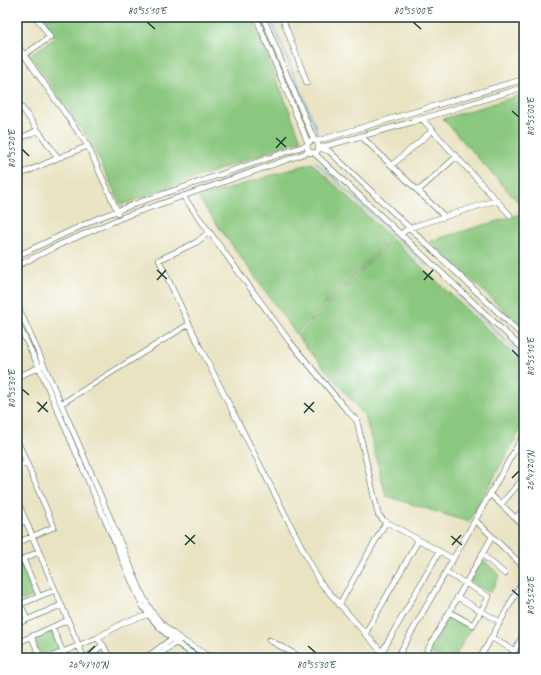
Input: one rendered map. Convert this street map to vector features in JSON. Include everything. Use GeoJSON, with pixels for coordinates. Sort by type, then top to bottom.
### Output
{"type":"FeatureCollection","features":[{"type":"Feature","properties":{"kind":"street"},"geometry":{"type":"LineString","coordinates":[[24,55],[50,37],[36,17]]}},
{"type":"Feature","properties":{"kind":"street"},"geometry":{"type":"LineString","coordinates":[[256,17],[312,152],[524,350]]}},
{"type":"Feature","properties":{"kind":"street"},"geometry":{"type":"LineString","coordinates":[[263,17],[319,148],[328,152],[524,337]]}},
{"type":"Feature","properties":{"kind":"street"},"geometry":{"type":"LineString","coordinates":[[282,17],[307,83]]}},
{"type":"Feature","properties":{"kind":"street"},"geometry":{"type":"LineString","coordinates":[[17,45],[88,146],[120,218]]}},
{"type":"Feature","properties":{"kind":"street"},"geometry":{"type":"LineString","coordinates":[[17,256],[96,219],[315,141],[524,79]]}},
{"type":"Feature","properties":{"kind":"street"},"geometry":{"type":"LineString","coordinates":[[17,266],[61,244],[120,218],[318,150],[319,148],[422,119],[524,87]]}},
{"type":"Feature","properties":{"kind":"street"},"geometry":{"type":"LineString","coordinates":[[17,101],[58,158]]}},
{"type":"Feature","properties":{"kind":"street"},"geometry":{"type":"LineString","coordinates":[[422,119],[510,215]]}},
{"type":"Feature","properties":{"kind":"street"},"geometry":{"type":"LineString","coordinates":[[17,140],[38,130]]}},
{"type":"Feature","properties":{"kind":"street"},"geometry":{"type":"LineString","coordinates":[[392,165],[433,130]]}},
{"type":"Feature","properties":{"kind":"street"},"geometry":{"type":"LineString","coordinates":[[362,136],[445,217]]}},
{"type":"Feature","properties":{"kind":"street"},"geometry":{"type":"LineString","coordinates":[[17,176],[88,146]]}},
{"type":"Feature","properties":{"kind":"street"},"geometry":{"type":"LineString","coordinates":[[418,191],[457,156]]}},
{"type":"Feature","properties":{"kind":"street"},"geometry":{"type":"LineString","coordinates":[[183,196],[290,342],[344,407],[357,420],[378,514],[386,522],[453,560]]}},
{"type":"Feature","properties":{"kind":"street"},"geometry":{"type":"LineString","coordinates":[[401,234],[409,228],[496,200]]}},
{"type":"Feature","properties":{"kind":"street"},"geometry":{"type":"LineString","coordinates":[[209,232],[197,242],[159,260],[189,324],[319,581],[387,658]]}},
{"type":"Feature","properties":{"kind":"street"},"geometry":{"type":"LineString","coordinates":[[17,304],[41,366],[113,532],[143,596],[152,612],[164,626],[176,639],[200,658]]}},
{"type":"Feature","properties":{"kind":"street"},"geometry":{"type":"LineString","coordinates":[[17,322],[61,404],[142,605],[148,615],[163,632],[212,658]]}},
{"type":"Feature","properties":{"kind":"street"},"geometry":{"type":"LineString","coordinates":[[61,404],[189,324]]}},
{"type":"Feature","properties":{"kind":"street"},"geometry":{"type":"LineString","coordinates":[[17,377],[41,366]]}},
{"type":"Feature","properties":{"kind":"street"},"geometry":{"type":"LineString","coordinates":[[397,658],[524,434]]}},
{"type":"Feature","properties":{"kind":"street"},"geometry":{"type":"LineString","coordinates":[[17,440],[54,527],[17,543]]}},
{"type":"Feature","properties":{"kind":"street"},"geometry":{"type":"LineString","coordinates":[[519,444],[524,450]]}},
{"type":"Feature","properties":{"kind":"street"},"geometry":{"type":"LineString","coordinates":[[17,467],[27,463]]}},
{"type":"Feature","properties":{"kind":"street"},"geometry":{"type":"LineString","coordinates":[[501,504],[524,478]]}},
{"type":"Feature","properties":{"kind":"street"},"geometry":{"type":"LineString","coordinates":[[490,494],[524,526]]}},
{"type":"Feature","properties":{"kind":"street"},"geometry":{"type":"LineString","coordinates":[[17,500],[78,646],[85,658],[103,646]]}},
{"type":"Feature","properties":{"kind":"street"},"geometry":{"type":"LineString","coordinates":[[516,518],[524,510]]}},
{"type":"Feature","properties":{"kind":"street"},"geometry":{"type":"LineString","coordinates":[[475,520],[524,567]]}},
{"type":"Feature","properties":{"kind":"street"},"geometry":{"type":"LineString","coordinates":[[17,524],[26,521]]}},
{"type":"Feature","properties":{"kind":"street"},"geometry":{"type":"LineString","coordinates":[[339,605],[386,522]]}},
{"type":"Feature","properties":{"kind":"street"},"geometry":{"type":"LineString","coordinates":[[442,658],[425,655],[492,536]]}},
{"type":"Feature","properties":{"kind":"street"},"geometry":{"type":"LineString","coordinates":[[366,634],[418,541]]}},
{"type":"Feature","properties":{"kind":"street"},"geometry":{"type":"LineString","coordinates":[[17,562],[38,552]]}},
{"type":"Feature","properties":{"kind":"street"},"geometry":{"type":"LineString","coordinates":[[382,652],[439,552]]}},
{"type":"Feature","properties":{"kind":"street"},"geometry":{"type":"LineString","coordinates":[[482,554],[505,574]]}},
{"type":"Feature","properties":{"kind":"street"},"geometry":{"type":"LineString","coordinates":[[23,559],[39,596]]}},
{"type":"Feature","properties":{"kind":"street"},"geometry":{"type":"LineString","coordinates":[[446,572],[489,597],[473,625],[449,612]]}},
{"type":"Feature","properties":{"kind":"street"},"geometry":{"type":"LineString","coordinates":[[480,658],[524,579]]}},
{"type":"Feature","properties":{"kind":"street"},"geometry":{"type":"LineString","coordinates":[[21,604],[54,590]]}},
{"type":"Feature","properties":{"kind":"street"},"geometry":{"type":"LineString","coordinates":[[17,596],[27,619]]}},
{"type":"Feature","properties":{"kind":"street"},"geometry":{"type":"LineString","coordinates":[[458,597],[500,622]]}},
{"type":"Feature","properties":{"kind":"street"},"geometry":{"type":"LineString","coordinates":[[17,624],[61,605]]}},
{"type":"Feature","properties":{"kind":"street"},"geometry":{"type":"LineString","coordinates":[[48,658],[97,638],[125,622],[148,615]]}},
{"type":"Feature","properties":{"kind":"street"},"geometry":{"type":"LineString","coordinates":[[17,638],[19,642],[68,620]]}},
{"type":"Feature","properties":{"kind":"street"},"geometry":{"type":"LineString","coordinates":[[52,627],[63,652]]}},
{"type":"Feature","properties":{"kind":"street"},"geometry":{"type":"LineString","coordinates":[[510,658],[524,634]]}},
{"type":"Feature","properties":{"kind":"street"},"geometry":{"type":"LineString","coordinates":[[31,636],[41,658]]}},
{"type":"Feature","properties":{"kind":"street"},"geometry":{"type":"LineString","coordinates":[[97,638],[110,658]]}},
{"type":"Feature","properties":{"kind":"street"},"geometry":{"type":"LineString","coordinates":[[492,638],[515,651]]}},
{"type":"Feature","properties":{"kind":"street"},"geometry":{"type":"LineString","coordinates":[[146,658],[176,639]]}},
{"type":"Feature","properties":{"kind":"street"},"geometry":{"type":"LineString","coordinates":[[154,658],[176,639]]}},
{"type":"Feature","properties":{"kind":"street"},"geometry":{"type":"LineString","coordinates":[[269,640],[302,658]]}},
{"type":"Feature","properties":{"kind":"green space"},"geometry":{"type":"Polygon","coordinates":[[[42,17],[252,17],[301,140],[121,205],[91,143],[30,55],[55,38],[42,17]]]}},
{"type":"Feature","properties":{"kind":"green space"},"geometry":{"type":"Polygon","coordinates":[[[524,94],[524,209],[443,119],[524,94]]]}},
{"type":"Feature","properties":{"kind":"green space"},"geometry":{"type":"Polygon","coordinates":[[[312,163],[391,238],[296,334],[198,198],[312,163]]]}},
{"type":"Feature","properties":{"kind":"green space"},"geometry":{"type":"Polygon","coordinates":[[[524,213],[524,329],[430,241],[524,213]]]}},
{"type":"Feature","properties":{"kind":"green space"},"geometry":{"type":"Polygon","coordinates":[[[392,239],[524,364],[524,424],[469,522],[386,496],[365,416],[297,336],[392,239]]]}},
{"type":"Feature","properties":{"kind":"green space"},"geometry":{"type":"Polygon","coordinates":[[[482,559],[500,575],[490,593],[469,581],[482,559]]]}},
{"type":"Feature","properties":{"kind":"green space"},"geometry":{"type":"Polygon","coordinates":[[[22,562],[36,595],[22,601],[17,591],[17,564],[22,562]]]}},
{"type":"Feature","properties":{"kind":"green space"},"geometry":{"type":"Polygon","coordinates":[[[450,614],[472,627],[454,658],[445,658],[429,653],[450,614]]]}},
{"type":"Feature","properties":{"kind":"green space"},"geometry":{"type":"Polygon","coordinates":[[[51,630],[60,651],[43,658],[34,637],[51,630]]]}},
{"type":"Feature","properties":{"kind":"waterway"},"geometry":{"type":"LineString","coordinates":[[270,17],[316,128],[316,133]]}},
{"type":"Feature","properties":{"kind":"waterway"},"geometry":{"type":"LineString","coordinates":[[316,162],[427,266]]}},
{"type":"Feature","properties":{"kind":"waterway"},"geometry":{"type":"LineString","coordinates":[[457,294],[524,358]]}}]}
